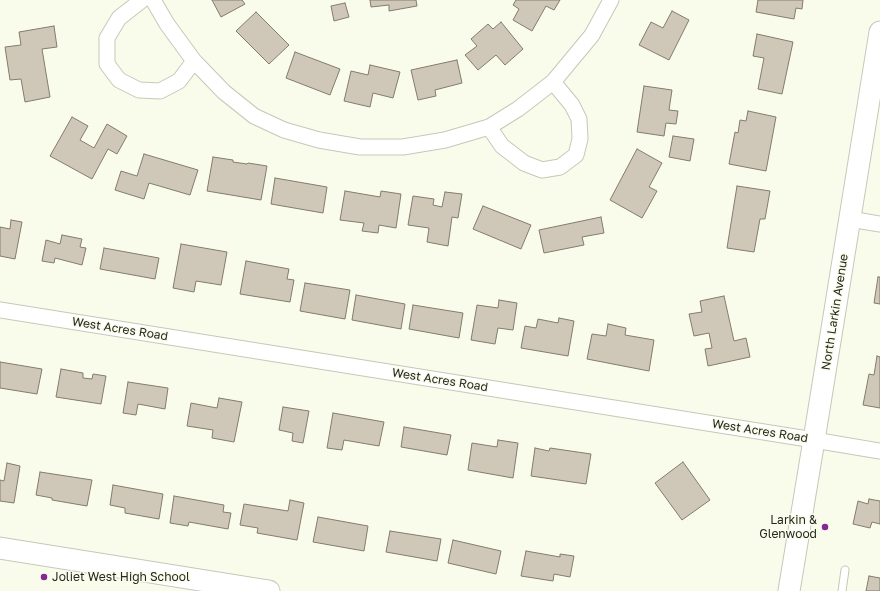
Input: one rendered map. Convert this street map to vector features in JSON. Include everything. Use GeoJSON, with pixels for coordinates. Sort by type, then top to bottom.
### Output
{"type":"FeatureCollection","features":[{"type":"Feature","properties":{"kind":"main road","name":"North Larkin Avenue"},"geometry":{"type":"LineString","coordinates":[[788,591],[880,32]]}},
{"type":"Feature","properties":{"kind":"main road"},"geometry":{"type":"LineString","coordinates":[[0,548],[192,582],[269,591]]}},
{"type":"Feature","properties":{"kind":"street"},"geometry":{"type":"LineString","coordinates":[[142,0],[119,18],[107,38],[107,64],[119,80],[139,90],[160,91],[179,81],[194,61]]}},
{"type":"Feature","properties":{"kind":"street"},"geometry":{"type":"LineString","coordinates":[[153,0],[166,24],[194,61],[224,92],[254,116],[284,130],[319,140],[360,146],[403,147],[445,140],[489,127],[518,109],[553,82],[592,35],[611,0]]}},
{"type":"Feature","properties":{"kind":"street"},"geometry":{"type":"LineString","coordinates":[[489,127],[502,146],[524,163],[542,170],[560,167],[576,155],[580,139],[579,119],[572,105],[553,82]]}},
{"type":"Feature","properties":{"kind":"street"},"geometry":{"type":"LineString","coordinates":[[850,219],[880,224]]}},
{"type":"Feature","properties":{"kind":"street","name":"West Acres Road"},"geometry":{"type":"LineString","coordinates":[[0,310],[814,440],[880,452]]}},
{"type":"Feature","properties":{"kind":"lane"},"geometry":{"type":"LineString","coordinates":[[842,591],[845,570]]}},
{"type":"Feature","properties":{"kind":"building"},"geometry":{"type":"Polygon","coordinates":[[[212,0],[242,0],[245,4],[221,17],[212,0]]]}},
{"type":"Feature","properties":{"kind":"building"},"geometry":{"type":"Polygon","coordinates":[[[370,0],[416,0],[417,6],[389,11],[389,5],[371,7],[370,0]]]}},
{"type":"Feature","properties":{"kind":"building"},"geometry":{"type":"Polygon","coordinates":[[[516,0],[560,0],[554,10],[546,6],[532,31],[513,20],[519,9],[513,5],[516,0]]]}},
{"type":"Feature","properties":{"kind":"building"},"geometry":{"type":"Polygon","coordinates":[[[758,0],[803,0],[802,9],[796,8],[794,19],[756,12],[758,0]]]}},
{"type":"Feature","properties":{"kind":"building"},"geometry":{"type":"Polygon","coordinates":[[[345,3],[349,17],[334,21],[331,6],[345,3]]]}},
{"type":"Feature","properties":{"kind":"building"},"geometry":{"type":"Polygon","coordinates":[[[672,11],[689,20],[669,60],[639,45],[651,22],[663,28],[672,11]]]}},
{"type":"Feature","properties":{"kind":"building"},"geometry":{"type":"Polygon","coordinates":[[[256,12],[289,45],[269,64],[236,31],[256,12]]]}},
{"type":"Feature","properties":{"kind":"building"},"geometry":{"type":"Polygon","coordinates":[[[501,22],[523,49],[505,65],[496,55],[478,70],[465,55],[477,46],[471,39],[488,24],[493,29],[501,22]]]}},
{"type":"Feature","properties":{"kind":"building"},"geometry":{"type":"Polygon","coordinates":[[[54,26],[57,47],[42,49],[50,97],[25,102],[21,79],[10,80],[5,47],[21,45],[19,32],[54,26]]]}},
{"type":"Feature","properties":{"kind":"building"},"geometry":{"type":"Polygon","coordinates":[[[757,34],[793,42],[782,94],[758,89],[764,58],[753,56],[757,34]]]}},
{"type":"Feature","properties":{"kind":"building"},"geometry":{"type":"Polygon","coordinates":[[[295,52],[340,69],[330,95],[286,78],[295,52]]]}},
{"type":"Feature","properties":{"kind":"building"},"geometry":{"type":"Polygon","coordinates":[[[457,60],[462,83],[435,90],[436,96],[418,100],[411,70],[457,60]]]}},
{"type":"Feature","properties":{"kind":"building"},"geometry":{"type":"Polygon","coordinates":[[[370,65],[400,72],[393,98],[373,93],[370,107],[344,101],[351,71],[368,75],[370,65]]]}},
{"type":"Feature","properties":{"kind":"building"},"geometry":{"type":"Polygon","coordinates":[[[644,86],[672,90],[669,110],[678,111],[676,124],[666,123],[664,136],[637,132],[644,86]]]}},
{"type":"Feature","properties":{"kind":"building"},"geometry":{"type":"Polygon","coordinates":[[[748,111],[776,117],[766,171],[729,164],[735,132],[738,133],[740,120],[746,121],[748,111]]]}},
{"type":"Feature","properties":{"kind":"building"},"geometry":{"type":"Polygon","coordinates":[[[72,117],[88,126],[80,140],[94,148],[107,124],[127,136],[117,154],[108,149],[92,179],[50,156],[72,117]]]}},
{"type":"Feature","properties":{"kind":"building"},"geometry":{"type":"Polygon","coordinates":[[[673,136],[694,139],[690,161],[669,157],[673,136]]]}},
{"type":"Feature","properties":{"kind":"building"},"geometry":{"type":"Polygon","coordinates":[[[637,149],[662,163],[649,187],[657,191],[642,218],[610,200],[637,149]]]}},
{"type":"Feature","properties":{"kind":"building"},"geometry":{"type":"Polygon","coordinates":[[[144,154],[198,170],[190,195],[149,183],[144,199],[115,190],[121,171],[137,176],[144,154]]]}},
{"type":"Feature","properties":{"kind":"building"},"geometry":{"type":"Polygon","coordinates":[[[213,157],[233,160],[233,162],[267,166],[261,200],[207,191],[213,157]]]}},
{"type":"Feature","properties":{"kind":"building"},"geometry":{"type":"Polygon","coordinates":[[[275,178],[327,187],[323,213],[271,204],[275,178]]]}},
{"type":"Feature","properties":{"kind":"building"},"geometry":{"type":"Polygon","coordinates":[[[737,186],[770,191],[765,219],[760,219],[754,252],[727,248],[737,186]]]}},
{"type":"Feature","properties":{"kind":"building"},"geometry":{"type":"Polygon","coordinates":[[[345,191],[380,197],[381,191],[401,194],[396,228],[379,225],[378,233],[362,231],[364,223],[340,220],[345,191]]]}},
{"type":"Feature","properties":{"kind":"building"},"geometry":{"type":"Polygon","coordinates":[[[445,192],[462,194],[458,218],[452,217],[448,246],[427,242],[429,228],[408,225],[413,196],[434,199],[433,205],[442,207],[445,192]]]}},
{"type":"Feature","properties":{"kind":"building"},"geometry":{"type":"Polygon","coordinates":[[[483,206],[531,225],[521,249],[473,229],[483,206]]]}},
{"type":"Feature","properties":{"kind":"building"},"geometry":{"type":"Polygon","coordinates":[[[601,217],[604,233],[582,237],[584,245],[544,253],[539,230],[601,217]]]}},
{"type":"Feature","properties":{"kind":"building"},"geometry":{"type":"Polygon","coordinates":[[[11,220],[22,222],[15,259],[0,256],[0,227],[10,229],[11,220]]]}},
{"type":"Feature","properties":{"kind":"building"},"geometry":{"type":"Polygon","coordinates":[[[62,235],[82,239],[80,247],[86,248],[82,265],[55,258],[54,263],[42,261],[46,240],[60,244],[62,235]]]}},
{"type":"Feature","properties":{"kind":"building"},"geometry":{"type":"Polygon","coordinates":[[[181,244],[227,252],[221,285],[196,281],[194,292],[173,288],[181,244]]]}},
{"type":"Feature","properties":{"kind":"building"},"geometry":{"type":"Polygon","coordinates":[[[104,248],[159,258],[155,279],[100,269],[104,248]]]}},
{"type":"Feature","properties":{"kind":"building"},"geometry":{"type":"Polygon","coordinates":[[[246,261],[289,269],[287,279],[294,280],[290,302],[240,294],[246,261]]]}},
{"type":"Feature","properties":{"kind":"building"},"geometry":{"type":"Polygon","coordinates":[[[878,277],[880,277],[880,304],[874,303],[878,277]]]}},
{"type":"Feature","properties":{"kind":"building"},"geometry":{"type":"Polygon","coordinates":[[[305,283],[350,290],[345,319],[300,311],[305,283]]]}},
{"type":"Feature","properties":{"kind":"building"},"geometry":{"type":"Polygon","coordinates":[[[356,295],[405,304],[401,329],[352,320],[356,295]]]}},
{"type":"Feature","properties":{"kind":"building"},"geometry":{"type":"Polygon","coordinates":[[[724,296],[734,341],[746,338],[750,357],[708,366],[705,349],[712,348],[709,333],[694,336],[689,314],[702,312],[700,301],[724,296]]]}},
{"type":"Feature","properties":{"kind":"building"},"geometry":{"type":"Polygon","coordinates":[[[499,300],[517,303],[513,330],[498,328],[495,344],[471,340],[477,305],[498,308],[499,300]]]}},
{"type":"Feature","properties":{"kind":"building"},"geometry":{"type":"Polygon","coordinates":[[[413,305],[463,313],[459,338],[409,329],[413,305]]]}},
{"type":"Feature","properties":{"kind":"building"},"geometry":{"type":"Polygon","coordinates":[[[559,318],[574,321],[568,356],[521,348],[525,326],[536,328],[538,319],[558,323],[559,318]]]}},
{"type":"Feature","properties":{"kind":"building"},"geometry":{"type":"Polygon","coordinates":[[[608,324],[626,328],[625,335],[654,340],[649,371],[587,359],[592,334],[606,336],[608,324]]]}},
{"type":"Feature","properties":{"kind":"building"},"geometry":{"type":"Polygon","coordinates":[[[877,356],[880,357],[880,408],[863,405],[869,374],[874,375],[877,356]]]}},
{"type":"Feature","properties":{"kind":"building"},"geometry":{"type":"Polygon","coordinates":[[[0,362],[42,369],[37,394],[0,388],[0,362]]]}},
{"type":"Feature","properties":{"kind":"building"},"geometry":{"type":"Polygon","coordinates":[[[61,369],[83,373],[83,378],[92,379],[93,374],[106,376],[101,404],[56,397],[61,369]]]}},
{"type":"Feature","properties":{"kind":"building"},"geometry":{"type":"Polygon","coordinates":[[[128,382],[168,388],[165,409],[138,404],[136,415],[123,413],[128,382]]]}},
{"type":"Feature","properties":{"kind":"building"},"geometry":{"type":"Polygon","coordinates":[[[219,398],[242,402],[234,442],[212,438],[213,430],[187,426],[191,403],[217,408],[219,398]]]}},
{"type":"Feature","properties":{"kind":"building"},"geometry":{"type":"Polygon","coordinates":[[[283,407],[309,411],[303,443],[292,441],[293,433],[279,430],[283,407]]]}},
{"type":"Feature","properties":{"kind":"building"},"geometry":{"type":"Polygon","coordinates":[[[333,413],[384,422],[379,446],[344,440],[342,450],[327,448],[333,413]]]}},
{"type":"Feature","properties":{"kind":"building"},"geometry":{"type":"Polygon","coordinates":[[[404,427],[451,435],[447,455],[401,447],[404,427]]]}},
{"type":"Feature","properties":{"kind":"building"},"geometry":{"type":"Polygon","coordinates":[[[498,440],[518,443],[513,478],[468,470],[472,443],[497,447],[498,440]]]}},
{"type":"Feature","properties":{"kind":"building"},"geometry":{"type":"Polygon","coordinates":[[[535,448],[549,451],[550,448],[591,454],[586,484],[531,476],[535,448]]]}},
{"type":"Feature","properties":{"kind":"building"},"geometry":{"type":"Polygon","coordinates":[[[683,462],[710,500],[682,520],[655,483],[683,462]]]}},
{"type":"Feature","properties":{"kind":"building"},"geometry":{"type":"Polygon","coordinates":[[[7,463],[20,466],[14,503],[0,501],[0,480],[4,481],[7,463]]]}},
{"type":"Feature","properties":{"kind":"building"},"geometry":{"type":"Polygon","coordinates":[[[40,472],[92,480],[87,506],[52,500],[52,498],[36,495],[40,472]]]}},
{"type":"Feature","properties":{"kind":"building"},"geometry":{"type":"Polygon","coordinates":[[[113,485],[163,494],[159,519],[125,513],[125,508],[110,505],[113,485]]]}},
{"type":"Feature","properties":{"kind":"building"},"geometry":{"type":"Polygon","coordinates":[[[174,496],[224,505],[223,512],[231,513],[228,529],[189,522],[188,526],[170,523],[174,496]]]}},
{"type":"Feature","properties":{"kind":"building"},"geometry":{"type":"Polygon","coordinates":[[[869,499],[880,501],[880,524],[872,522],[870,528],[853,524],[858,501],[868,504],[869,499]]]}},
{"type":"Feature","properties":{"kind":"building"},"geometry":{"type":"Polygon","coordinates":[[[290,500],[304,503],[297,540],[257,533],[258,528],[240,525],[244,504],[288,511],[290,500]]]}},
{"type":"Feature","properties":{"kind":"building"},"geometry":{"type":"Polygon","coordinates":[[[318,517],[368,526],[364,551],[313,542],[318,517]]]}},
{"type":"Feature","properties":{"kind":"building"},"geometry":{"type":"Polygon","coordinates":[[[390,531],[441,539],[437,561],[386,552],[390,531]]]}},
{"type":"Feature","properties":{"kind":"building"},"geometry":{"type":"Polygon","coordinates":[[[453,540],[501,551],[496,574],[448,563],[453,540]]]}},
{"type":"Feature","properties":{"kind":"building"},"geometry":{"type":"Polygon","coordinates":[[[526,551],[560,557],[560,554],[574,556],[570,577],[554,574],[553,581],[521,576],[526,551]]]}},
{"type":"Feature","properties":{"kind":"building"},"geometry":{"type":"Polygon","coordinates":[[[869,576],[880,578],[880,591],[866,591],[869,576]]]}},
{"type":"Feature","properties":{"kind":"place","name":"Larkin & Glenwood"},"geometry":{"type":"Point","coordinates":[825,527]}},
{"type":"Feature","properties":{"kind":"place","name":"Joliet West High School"},"geometry":{"type":"Point","coordinates":[44,577]}}]}
